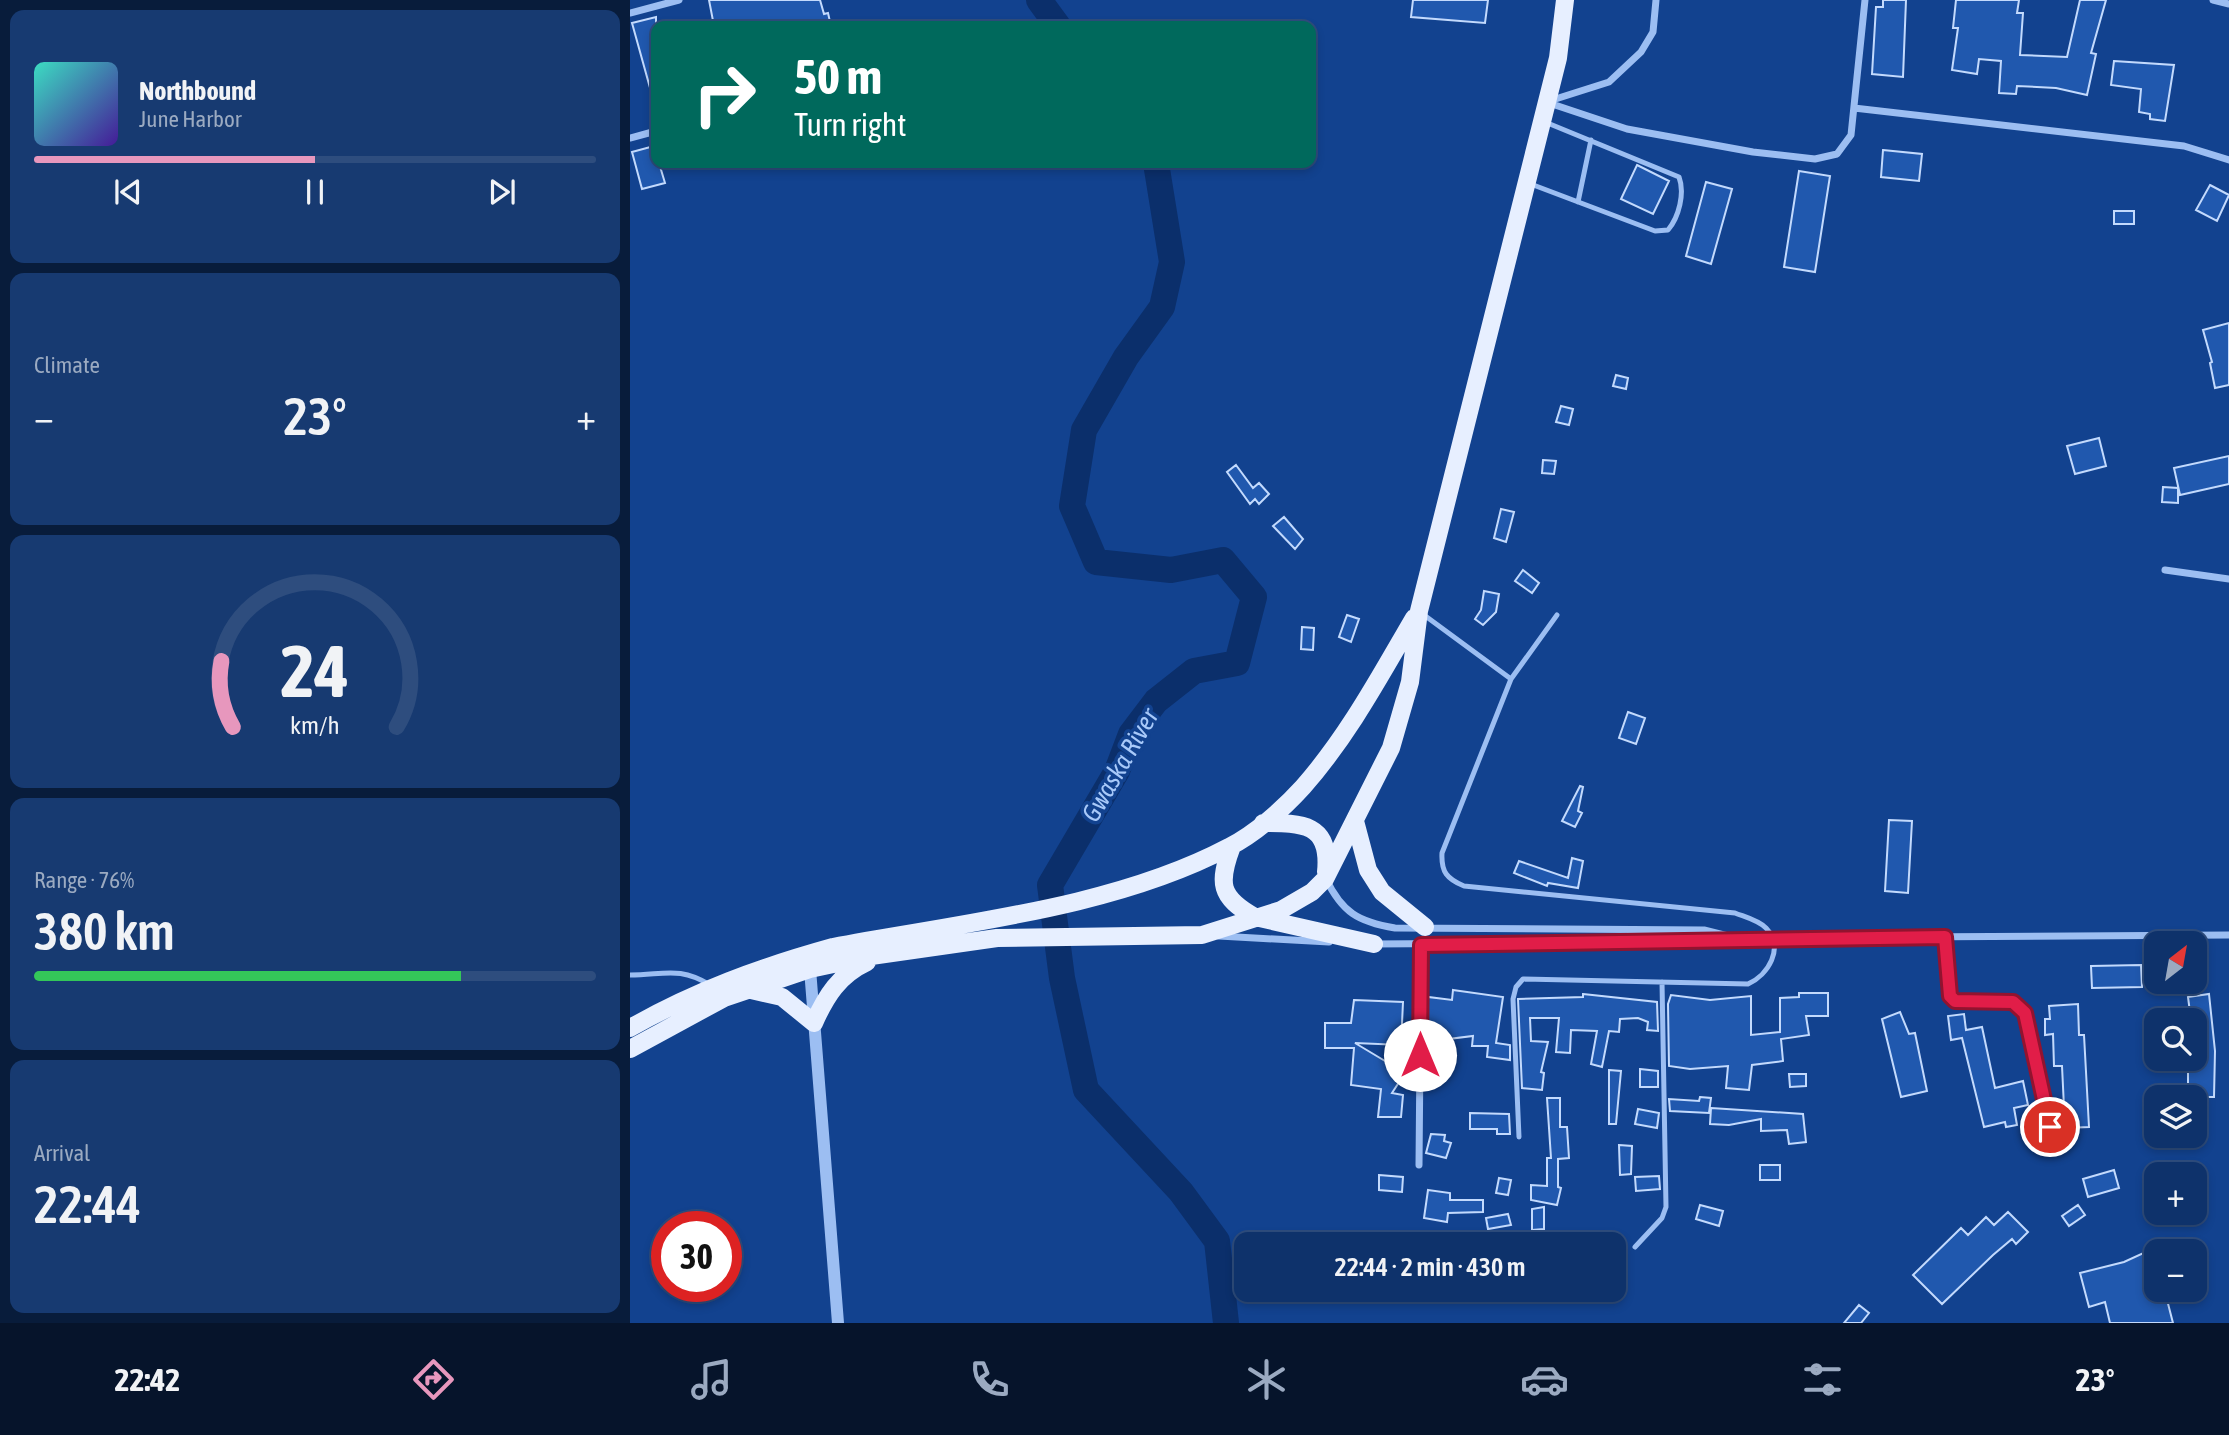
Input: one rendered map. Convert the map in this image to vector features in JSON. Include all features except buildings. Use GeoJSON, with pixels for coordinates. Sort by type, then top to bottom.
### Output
{"type":"FeatureCollection","features":[{"type":"Feature","properties":{"kind":"main road"},"geometry":{"type":"LineString","coordinates":[[630,1049],[744,990],[810,969],[883,954],[996,938],[1090,934],[1202,935],[1281,910],[1312,892],[1325,879],[1391,748],[1410,682],[1419,611],[1558,58],[1565,0]]}},
{"type":"Feature","properties":{"kind":"main road"},"geometry":{"type":"LineString","coordinates":[[630,1028],[712,986],[833,947],[994,918],[1086,898],[1155,877],[1232,846],[1263,823],[1303,787],[1346,731],[1419,611]]}},
{"type":"Feature","properties":{"kind":"main road"},"geometry":{"type":"LineString","coordinates":[[1355,821],[1368,870],[1382,892],[1423,936]]}},
{"type":"Feature","properties":{"kind":"main road"},"geometry":{"type":"LineString","coordinates":[[1263,823],[1295,823],[1311,828],[1323,839],[1328,854],[1325,879]]}},
{"type":"Feature","properties":{"kind":"main road"},"geometry":{"type":"LineString","coordinates":[[1232,846],[1223,870],[1223,886],[1238,908],[1255,917],[1374,944]]}},
{"type":"Feature","properties":{"kind":"main road"},"geometry":{"type":"LineString","coordinates":[[744,990],[782,997],[814,1023],[825,999],[845,975],[883,954]]}},
{"type":"Feature","properties":{"kind":"street"},"geometry":{"type":"LineString","coordinates":[[630,13],[679,0]]}},
{"type":"Feature","properties":{"kind":"street"},"geometry":{"type":"LineString","coordinates":[[1544,111],[1609,82],[1641,52],[1653,32],[1656,0]]}},
{"type":"Feature","properties":{"kind":"street"},"geometry":{"type":"LineString","coordinates":[[1544,111],[1753,152],[1815,159],[1837,154],[1852,135],[1865,0]]}},
{"type":"Feature","properties":{"kind":"street"},"geometry":{"type":"LineString","coordinates":[[2213,0],[2229,4]]}},
{"type":"Feature","properties":{"kind":"street"},"geometry":{"type":"LineString","coordinates":[[1854,108],[2184,146],[2229,160]]}},
{"type":"Feature","properties":{"kind":"street"},"geometry":{"type":"LineString","coordinates":[[630,138],[651,132]]}},
{"type":"Feature","properties":{"kind":"street"},"geometry":{"type":"LineString","coordinates":[[2165,570],[2229,579]]}},
{"type":"Feature","properties":{"kind":"street"},"geometry":{"type":"LineString","coordinates":[[1325,879],[1337,902],[1354,916],[1377,925],[1423,936],[1713,942],[1733,938],[1772,937],[2229,935]]}},
{"type":"Feature","properties":{"kind":"street"},"geometry":{"type":"LineString","coordinates":[[1202,935],[1374,944],[1423,936],[1704,930],[1733,938]]}},
{"type":"Feature","properties":{"kind":"street"},"geometry":{"type":"LineString","coordinates":[[1419,1165],[1423,936]]}},
{"type":"Feature","properties":{"kind":"street"},"geometry":{"type":"LineString","coordinates":[[1945,937],[1950,996],[1955,1001],[2013,1002],[2025,1013],[2055,1150]]}},
{"type":"Feature","properties":{"kind":"street"},"geometry":{"type":"LineString","coordinates":[[810,969],[838,1323]]}},
{"type":"Feature","properties":{"kind":"lane"},"geometry":{"type":"LineString","coordinates":[[1524,185],[1655,231],[1668,230],[1673,225],[1682,192],[1679,177],[1591,141],[1544,111]]}},
{"type":"Feature","properties":{"kind":"lane"},"geometry":{"type":"LineString","coordinates":[[1578,202],[1591,141]]}},
{"type":"Feature","properties":{"kind":"lane"},"geometry":{"type":"LineString","coordinates":[[1419,611],[1511,679]]}},
{"type":"Feature","properties":{"kind":"lane"},"geometry":{"type":"LineString","coordinates":[[1519,1137],[1513,999],[1516,986],[1524,979],[1748,984],[1768,971],[1773,959],[1772,937],[1766,928],[1735,913],[1464,886],[1450,880],[1441,868],[1441,853],[1511,679],[1557,615]]}},
{"type":"Feature","properties":{"kind":"lane"},"geometry":{"type":"LineString","coordinates":[[630,975],[675,971],[690,973],[712,986]]}},
{"type":"Feature","properties":{"kind":"lane"},"geometry":{"type":"LineString","coordinates":[[1635,1247],[1662,1218],[1666,1206],[1662,982]]}},
{"type":"Feature","properties":{"kind":"waterway","name":"Gwaska River"},"geometry":{"type":"LineString","coordinates":[[1039,0],[1054,21]]}},
{"type":"Feature","properties":{"kind":"waterway","name":"Gwaska River"},"geometry":{"type":"LineString","coordinates":[[1157,168],[1172,262],[1162,307],[1126,357],[1084,430],[1072,506],[1096,562],[1171,570],[1223,560],[1254,597],[1237,663],[1194,671],[1156,701],[1131,734],[1117,771],[1050,885],[1062,978],[1086,1090],[1181,1192],[1217,1241],[1226,1323]]}},
{"type":"Feature","properties":{"kind":"route"},"geometry":{"type":"LineString","coordinates":[[1420,1055],[1421,945],[1713,942],[1733,938],[1945,937],[1950,996],[1955,1001],[2013,1002],[2025,1013],[2050,1127]]}}]}
